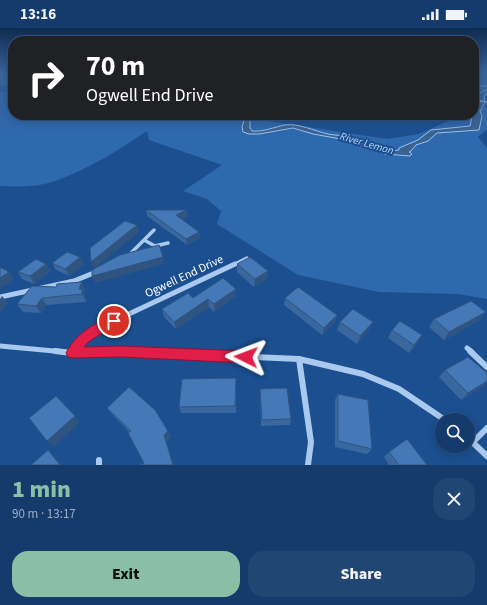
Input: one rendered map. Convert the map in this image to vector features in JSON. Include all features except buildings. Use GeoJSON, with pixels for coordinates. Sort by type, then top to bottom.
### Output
{"type":"FeatureCollection","features":[{"type":"Feature","properties":{"kind":"street"},"geometry":{"type":"LineString","coordinates":[[122,259],[128,256],[154,230]]}},
{"type":"Feature","properties":{"kind":"street"},"geometry":{"type":"LineString","coordinates":[[144,240],[156,246],[168,243]]}},
{"type":"Feature","properties":{"kind":"street","name":"Ogwell End Drive"},"geometry":{"type":"LineString","coordinates":[[72,353],[82,340],[95,330],[247,258]]}},
{"type":"Feature","properties":{"kind":"street"},"geometry":{"type":"LineString","coordinates":[[0,297],[22,290],[85,278],[104,268]]}},
{"type":"Feature","properties":{"kind":"street"},"geometry":{"type":"LineString","coordinates":[[0,346],[72,353],[121,351],[299,359],[364,374],[399,390],[436,413]]}},
{"type":"Feature","properties":{"kind":"street"},"geometry":{"type":"LineString","coordinates":[[467,348],[487,367]]}},
{"type":"Feature","properties":{"kind":"street"},"geometry":{"type":"LineString","coordinates":[[299,359],[311,442],[308,465]]}},
{"type":"Feature","properties":{"kind":"street"},"geometry":{"type":"LineString","coordinates":[[475,437],[487,428]]}},
{"type":"Feature","properties":{"kind":"street"},"geometry":{"type":"LineString","coordinates":[[475,444],[487,456]]}},
{"type":"Feature","properties":{"kind":"shaded area"},"geometry":{"type":"Polygon","coordinates":[[[0,93],[8,93],[8,120],[262,120],[387,139],[419,134],[451,120],[479,120],[479,107],[487,107],[487,129],[478,137],[487,148],[487,299],[458,294],[379,292],[298,275],[217,224],[221,211],[207,199],[183,191],[222,165],[149,140],[147,131],[104,158],[58,180],[37,185],[0,186],[0,93]]]}},
{"type":"Feature","properties":{"kind":"water","name":"River Lemon"},"geometry":{"type":"Polygon","coordinates":[[[487,93],[484,96],[485,103],[480,111],[482,116],[479,130],[437,133],[428,141],[416,145],[409,152],[412,154],[410,156],[385,154],[363,143],[313,134],[293,128],[259,134],[249,134],[243,132],[242,127],[244,120],[250,121],[250,128],[252,131],[265,130],[285,125],[296,125],[328,134],[355,137],[394,151],[418,140],[431,130],[470,126],[471,120],[479,120],[479,94],[487,93]]]}},
{"type":"Feature","properties":{"kind":"route"},"geometry":{"type":"LineString","coordinates":[[114,321],[95,330],[82,340],[72,353],[121,351],[246,357]]}}]}
